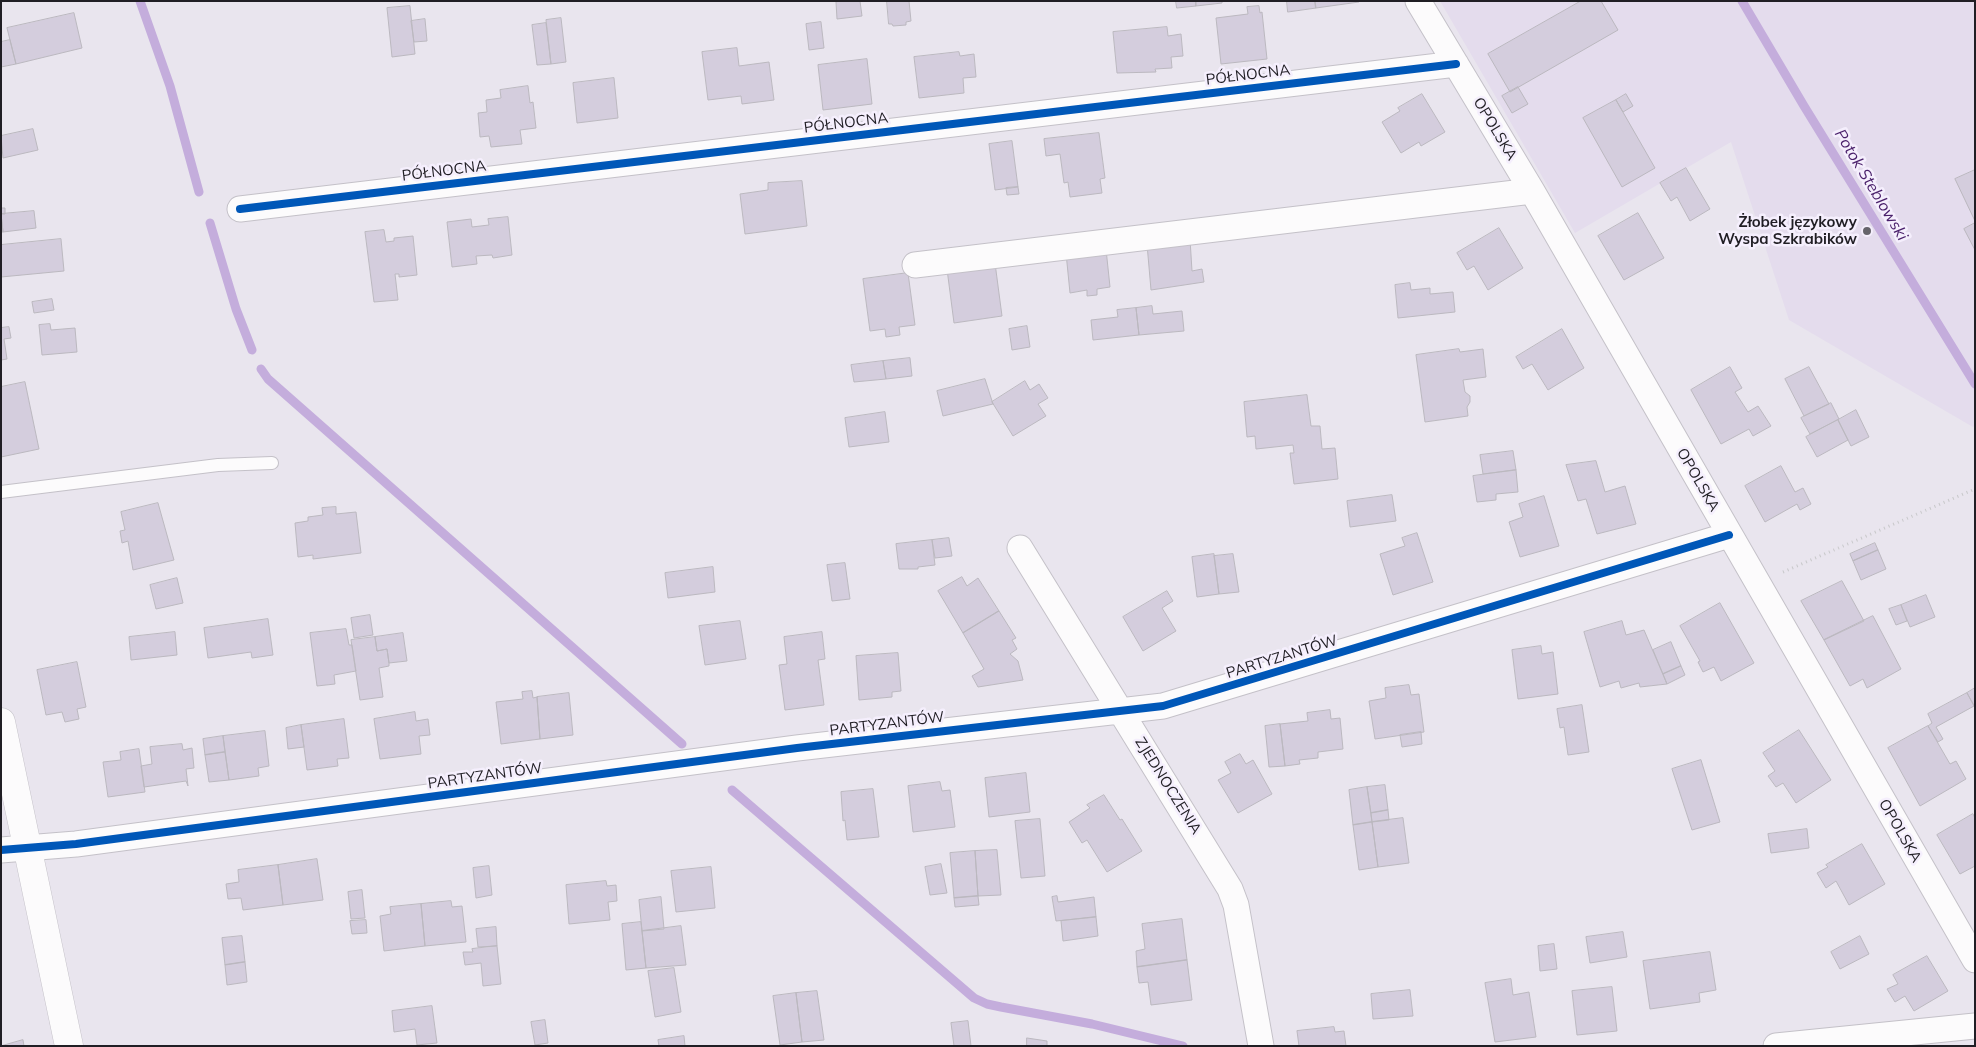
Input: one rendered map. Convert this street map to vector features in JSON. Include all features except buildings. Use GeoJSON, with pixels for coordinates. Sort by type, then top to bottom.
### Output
{"type":"FeatureCollection","features":[{"type":"Feature","properties":{"kind":"street","name":"OPOLSKA"},"geometry":{"type":"LineString","coordinates":[[1418,1],[1532,191],[1975,960]]}},
{"type":"Feature","properties":{"kind":"street","name":"PÓŁNOCNA"},"geometry":{"type":"LineString","coordinates":[[240,209],[1456,64]]}},
{"type":"Feature","properties":{"kind":"street"},"geometry":{"type":"LineString","coordinates":[[915,265],[1532,191]]}},
{"type":"Feature","properties":{"kind":"street","name":"PARTYZANTÓW"},"geometry":{"type":"LineString","coordinates":[[14,849],[86,843],[807,747],[1163,706],[1730,535]]}},
{"type":"Feature","properties":{"kind":"street","name":"ZJEDNOCZENIA"},"geometry":{"type":"LineString","coordinates":[[1020,548],[1230,889],[1236,905],[1261,1046]]}},
{"type":"Feature","properties":{"kind":"street"},"geometry":{"type":"LineString","coordinates":[[1,722],[14,849],[69,1046]]}},
{"type":"Feature","properties":{"kind":"street"},"geometry":{"type":"LineString","coordinates":[[1776,1046],[1975,1026]]}},
{"type":"Feature","properties":{"kind":"lane"},"geometry":{"type":"LineString","coordinates":[[1,492],[218,465],[272,463]]}},
{"type":"Feature","properties":{"kind":"path"},"geometry":{"type":"LineString","coordinates":[[1775,575],[1975,489]]}},
{"type":"Feature","properties":{"kind":"shaded area","name":"Żłobek językowy Wyspa Szkrabików"},"geometry":{"type":"Polygon","coordinates":[[[1440,1],[1975,1],[1975,425],[1973,427],[1789,320],[1731,142],[1575,233],[1440,1]]]}},
{"type":"Feature","properties":{"kind":"waterway"},"geometry":{"type":"LineString","coordinates":[[140,1],[170,86],[199,192]]}},
{"type":"Feature","properties":{"kind":"waterway","name":"Potok Steblowski"},"geometry":{"type":"LineString","coordinates":[[1742,1],[1804,106],[1975,384]]}},
{"type":"Feature","properties":{"kind":"waterway"},"geometry":{"type":"LineString","coordinates":[[210,223],[236,309],[252,350]]}},
{"type":"Feature","properties":{"kind":"waterway"},"geometry":{"type":"LineString","coordinates":[[261,369],[268,379],[682,744]]}},
{"type":"Feature","properties":{"kind":"waterway"},"geometry":{"type":"LineString","coordinates":[[732,790],[974,998],[987,1004],[1092,1024],[1183,1046]]}},
{"type":"Feature","properties":{"kind":"cycle path"},"geometry":{"type":"LineString","coordinates":[[240,209],[1456,64]]}},
{"type":"Feature","properties":{"kind":"cycle path"},"geometry":{"type":"LineString","coordinates":[[1,850],[76,844],[797,748],[1163,706],[1729,535]]}},
{"type":"Feature","properties":{"kind":"place","name":"Żłobek językowy Wyspa Szkrabików"},"geometry":{"type":"Point","coordinates":[1867,231]}}]}
